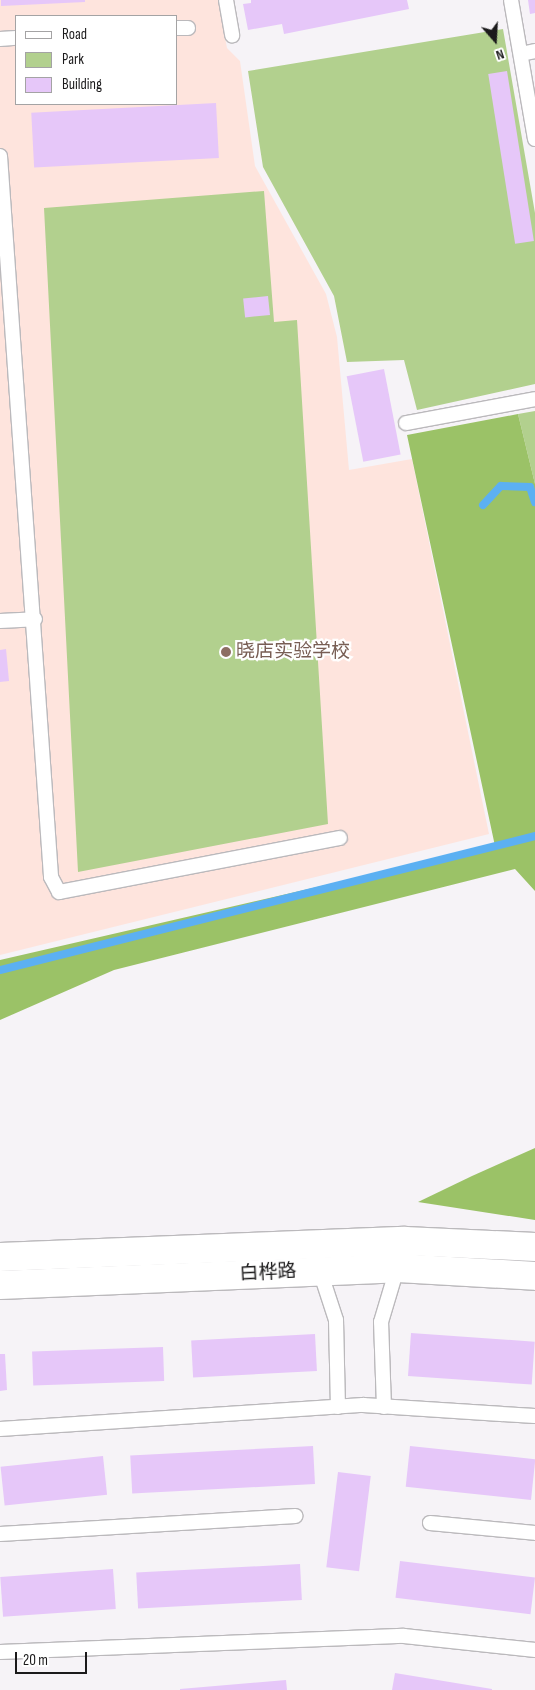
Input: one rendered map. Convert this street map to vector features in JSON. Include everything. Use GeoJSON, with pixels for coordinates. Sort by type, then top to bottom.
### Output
{"type":"FeatureCollection","features":[{"type":"Feature","properties":{"kind":"street","name":"白桦路"},"geometry":{"type":"LineString","coordinates":[[0,1257],[398,1241],[535,1247]]}},
{"type":"Feature","properties":{"kind":"street","name":"白桦路"},"geometry":{"type":"LineString","coordinates":[[0,1285],[398,1268],[535,1276]]}},
{"type":"Feature","properties":{"kind":"lane"},"geometry":{"type":"LineString","coordinates":[[226,0],[232,35]]}},
{"type":"Feature","properties":{"kind":"lane"},"geometry":{"type":"LineString","coordinates":[[511,0],[535,140]]}},
{"type":"Feature","properties":{"kind":"lane"},"geometry":{"type":"LineString","coordinates":[[0,38],[15,38]]}},
{"type":"Feature","properties":{"kind":"lane"},"geometry":{"type":"LineString","coordinates":[[520,54],[535,51]]}},
{"type":"Feature","properties":{"kind":"lane"},"geometry":{"type":"LineString","coordinates":[[0,156],[35,619],[51,877],[59,892],[340,838]]}},
{"type":"Feature","properties":{"kind":"lane"},"geometry":{"type":"LineString","coordinates":[[406,423],[535,399]]}},
{"type":"Feature","properties":{"kind":"lane"},"geometry":{"type":"LineString","coordinates":[[0,621],[35,619]]}},
{"type":"Feature","properties":{"kind":"lane"},"geometry":{"type":"LineString","coordinates":[[384,1407],[381,1322],[398,1268],[398,1241]]}},
{"type":"Feature","properties":{"kind":"lane"},"geometry":{"type":"LineString","coordinates":[[319,1243],[319,1271],[336,1320],[338,1407]]}},
{"type":"Feature","properties":{"kind":"lane"},"geometry":{"type":"LineString","coordinates":[[0,1429],[338,1407],[384,1407],[535,1416]]}},
{"type":"Feature","properties":{"kind":"lane"},"geometry":{"type":"LineString","coordinates":[[0,1534],[295,1516]]}},
{"type":"Feature","properties":{"kind":"lane"},"geometry":{"type":"LineString","coordinates":[[430,1523],[535,1533]]}},
{"type":"Feature","properties":{"kind":"lane"},"geometry":{"type":"LineString","coordinates":[[0,1652],[404,1636],[535,1650]]}},
{"type":"Feature","properties":{"kind":"shaded area","name":"晓店实验学校"},"geometry":{"type":"Polygon","coordinates":[[[0,0],[218,0],[227,48],[240,61],[255,166],[326,294],[337,337],[349,470],[412,459],[489,834],[0,955],[0,0]]]}},
{"type":"Feature","properties":{"kind":"green space"},"geometry":{"type":"Polygon","coordinates":[[[503,29],[535,213],[535,384],[417,410],[404,360],[347,362],[334,296],[263,167],[248,71],[503,29]]]}},
{"type":"Feature","properties":{"kind":"green space"},"geometry":{"type":"Polygon","coordinates":[[[264,191],[274,322],[297,320],[328,824],[78,872],[44,208],[264,191]]]}},
{"type":"Feature","properties":{"kind":"green space"},"geometry":{"type":"Polygon","coordinates":[[[535,411],[535,484],[518,414],[535,411]]]}},
{"type":"Feature","properties":{"kind":"green space"},"geometry":{"type":"Polygon","coordinates":[[[518,414],[535,484],[535,891],[515,869],[114,970],[0,1020],[0,960],[495,846],[407,435],[518,414]]]}},
{"type":"Feature","properties":{"kind":"green space"},"geometry":{"type":"Polygon","coordinates":[[[535,1148],[535,1220],[418,1202],[472,1176],[535,1148]]]}},
{"type":"Feature","properties":{"kind":"building"},"geometry":{"type":"Polygon","coordinates":[[[1,0],[85,0],[85,2],[1,6],[1,0]]]}},
{"type":"Feature","properties":{"kind":"building"},"geometry":{"type":"Polygon","coordinates":[[[251,0],[407,0],[409,9],[284,34],[282,24],[248,30],[243,4],[251,3],[251,0]]]}},
{"type":"Feature","properties":{"kind":"building"},"geometry":{"type":"Polygon","coordinates":[[[528,0],[535,0],[535,13],[530,14],[528,0]]]}},
{"type":"Feature","properties":{"kind":"building"},"geometry":{"type":"Polygon","coordinates":[[[507,71],[534,241],[515,244],[488,74],[507,71]]]}},
{"type":"Feature","properties":{"kind":"building"},"geometry":{"type":"Polygon","coordinates":[[[216,103],[219,158],[34,168],[31,113],[216,103]]]}},
{"type":"Feature","properties":{"kind":"building"},"geometry":{"type":"Polygon","coordinates":[[[268,296],[270,315],[245,318],[243,299],[268,296]]]}},
{"type":"Feature","properties":{"kind":"building"},"geometry":{"type":"Polygon","coordinates":[[[384,369],[401,454],[363,462],[347,376],[384,369]]]}},
{"type":"Feature","properties":{"kind":"building"},"geometry":{"type":"Polygon","coordinates":[[[6,649],[9,681],[0,682],[0,650],[6,649]]]}},
{"type":"Feature","properties":{"kind":"building"},"geometry":{"type":"Polygon","coordinates":[[[411,1333],[535,1342],[532,1385],[408,1376],[411,1333]]]}},
{"type":"Feature","properties":{"kind":"building"},"geometry":{"type":"Polygon","coordinates":[[[315,1334],[317,1371],[193,1377],[191,1340],[315,1334]]]}},
{"type":"Feature","properties":{"kind":"building"},"geometry":{"type":"Polygon","coordinates":[[[163,1347],[164,1381],[33,1386],[32,1352],[163,1347]]]}},
{"type":"Feature","properties":{"kind":"building"},"geometry":{"type":"Polygon","coordinates":[[[0,1354],[5,1354],[7,1390],[0,1391],[0,1354]]]}},
{"type":"Feature","properties":{"kind":"building"},"geometry":{"type":"Polygon","coordinates":[[[313,1446],[315,1484],[132,1494],[130,1456],[313,1446]]]}},
{"type":"Feature","properties":{"kind":"building"},"geometry":{"type":"Polygon","coordinates":[[[410,1446],[535,1459],[531,1500],[406,1487],[410,1446]]]}},
{"type":"Feature","properties":{"kind":"building"},"geometry":{"type":"Polygon","coordinates":[[[103,1456],[107,1495],[5,1506],[1,1467],[103,1456]]]}},
{"type":"Feature","properties":{"kind":"building"},"geometry":{"type":"Polygon","coordinates":[[[338,1472],[371,1476],[359,1571],[326,1567],[338,1472]]]}},
{"type":"Feature","properties":{"kind":"building"},"geometry":{"type":"Polygon","coordinates":[[[400,1561],[535,1578],[530,1614],[395,1598],[400,1561]]]}},
{"type":"Feature","properties":{"kind":"building"},"geometry":{"type":"Polygon","coordinates":[[[300,1564],[302,1600],[138,1609],[136,1573],[300,1564]]]}},
{"type":"Feature","properties":{"kind":"building"},"geometry":{"type":"Polygon","coordinates":[[[113,1569],[116,1609],[3,1617],[0,1577],[113,1569]]]}},
{"type":"Feature","properties":{"kind":"building"},"geometry":{"type":"Polygon","coordinates":[[[395,1673],[492,1689],[492,1690],[392,1690],[395,1673]]]}},
{"type":"Feature","properties":{"kind":"building"},"geometry":{"type":"Polygon","coordinates":[[[286,1680],[287,1690],[180,1690],[180,1689],[286,1680]]]}},
{"type":"Feature","properties":{"kind":"waterway"},"geometry":{"type":"LineString","coordinates":[[483,505],[501,486],[530,487],[535,502]]}},
{"type":"Feature","properties":{"kind":"waterway"},"geometry":{"type":"LineString","coordinates":[[0,970],[535,836]]}},
{"type":"Feature","properties":{"kind":"place","name":"晓店实验学校"},"geometry":{"type":"Point","coordinates":[226,652]}}]}
